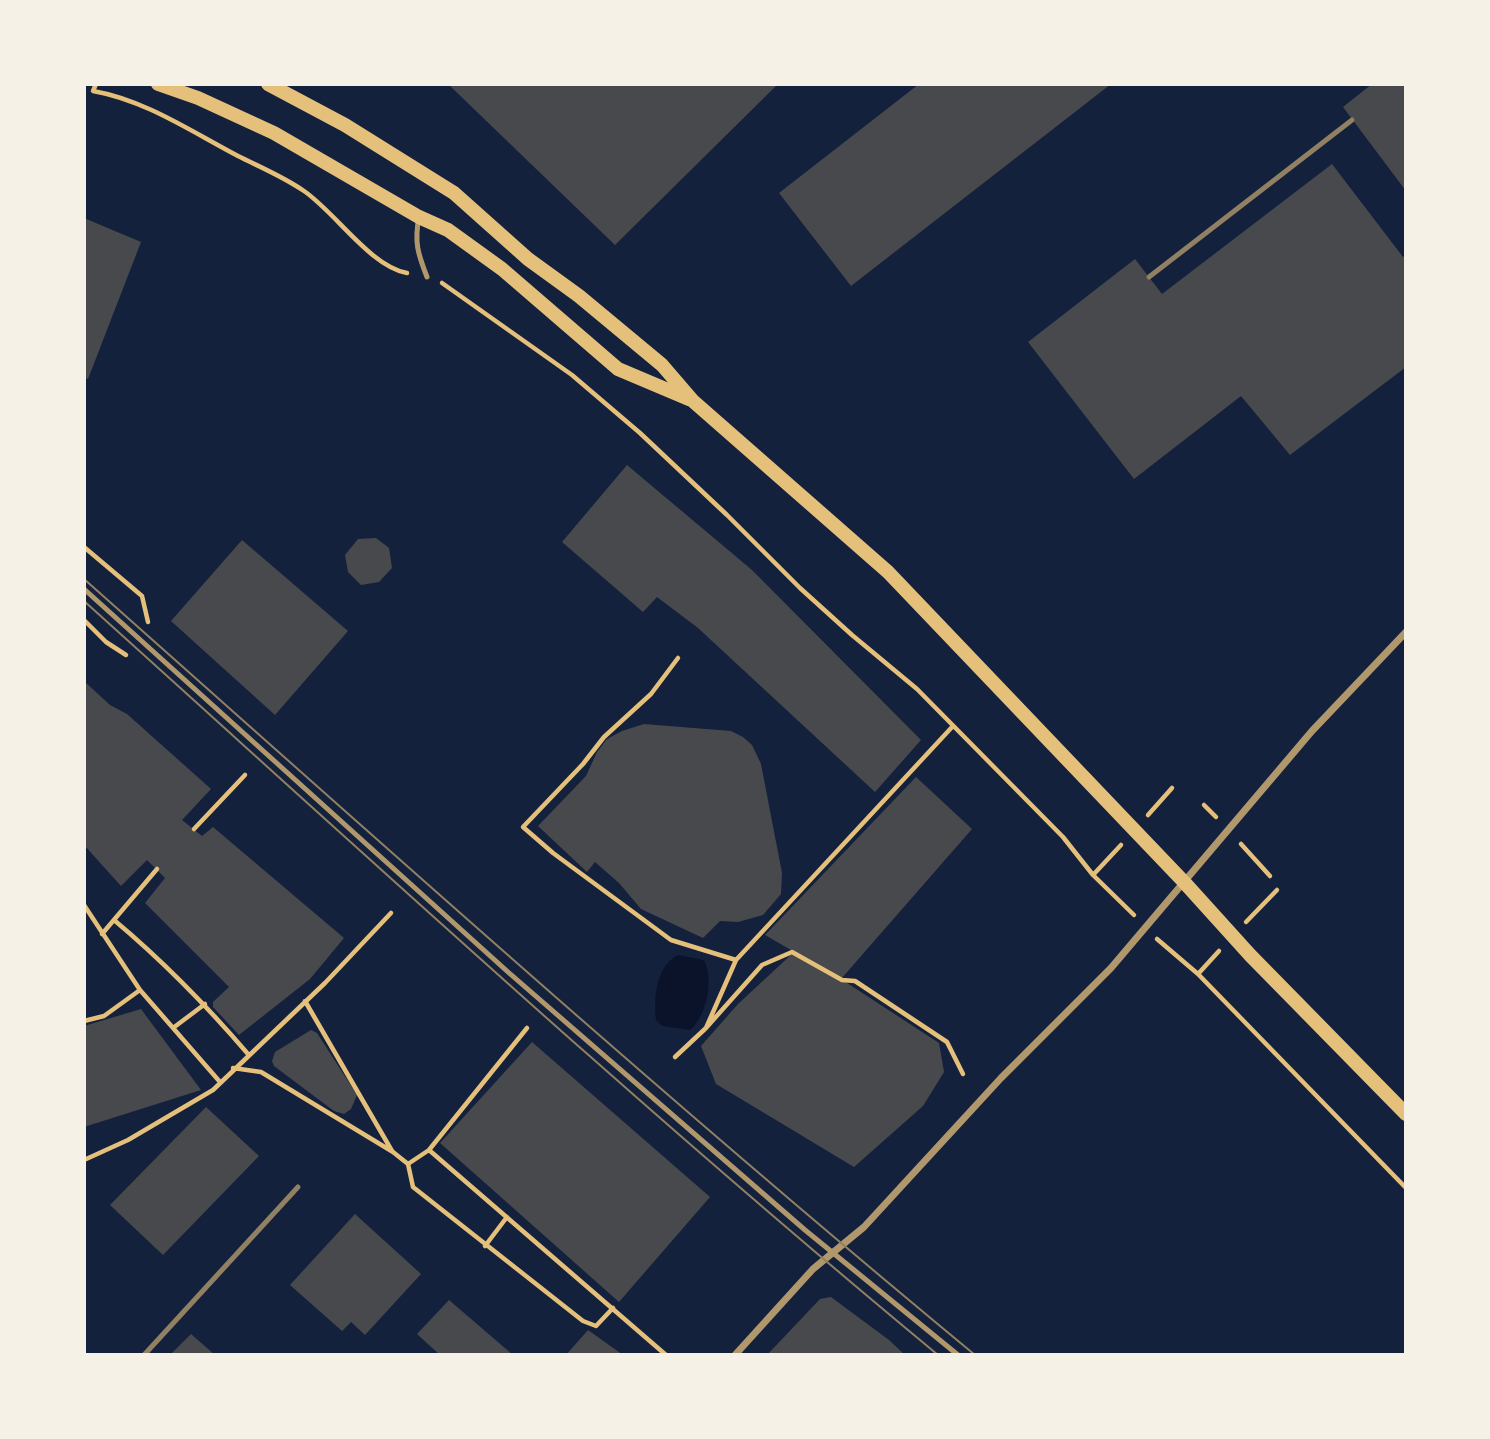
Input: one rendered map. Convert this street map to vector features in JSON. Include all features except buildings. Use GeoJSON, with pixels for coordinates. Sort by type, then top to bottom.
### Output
{"type":"FeatureCollection","features":[{"type":"Feature","properties":{"kind":"main road"},"geometry":{"type":"LineString","coordinates":[[158,84],[274,133],[419,217],[448,230],[502,269],[618,369],[693,401]]}},
{"type":"Feature","properties":{"kind":"main road"},"geometry":{"type":"LineString","coordinates":[[268,84],[380,146],[454,193],[528,259],[579,296],[662,365],[693,401],[888,572],[1184,882],[1250,955],[1406,1114]]}},
{"type":"Feature","properties":{"kind":"street"},"geometry":{"type":"LineString","coordinates":[[735,1355],[813,1269],[864,1227],[1001,1078],[1111,968],[1312,731],[1406,632]]}},
{"type":"Feature","properties":{"kind":"lane"},"geometry":{"type":"LineString","coordinates":[[419,217],[415,236],[417,251],[427,278]]}},
{"type":"Feature","properties":{"kind":"lane"},"geometry":{"type":"LineString","coordinates":[[84,589],[508,972],[832,1252],[958,1355]]}},
{"type":"Feature","properties":{"kind":"path"},"geometry":{"type":"LineString","coordinates":[[96,84],[93,91],[132,101],[303,190],[334,215],[372,254],[395,271],[443,283],[572,375],[631,425],[800,588],[917,689],[1063,837],[1093,875],[1118,898]]}},
{"type":"Feature","properties":{"kind":"path"},"geometry":{"type":"LineString","coordinates":[[84,547],[142,597],[159,656]]}},
{"type":"Feature","properties":{"kind":"path"},"geometry":{"type":"LineString","coordinates":[[678,658],[651,694],[604,737],[583,764],[523,827],[553,853],[671,940],[736,960]]}},
{"type":"Feature","properties":{"kind":"path"},"geometry":{"type":"LineString","coordinates":[[706,1028],[736,960],[953,726]]}},
{"type":"Feature","properties":{"kind":"path"},"geometry":{"type":"LineString","coordinates":[[194,829],[246,775]]}},
{"type":"Feature","properties":{"kind":"path"},"geometry":{"type":"LineString","coordinates":[[1157,804],[1172,788]]}},
{"type":"Feature","properties":{"kind":"path"},"geometry":{"type":"LineString","coordinates":[[1093,875],[1110,857]]}},
{"type":"Feature","properties":{"kind":"path"},"geometry":{"type":"LineString","coordinates":[[102,934],[157,869]]}},
{"type":"Feature","properties":{"kind":"path"},"geometry":{"type":"LineString","coordinates":[[84,905],[141,990],[220,1082]]}},
{"type":"Feature","properties":{"kind":"path"},"geometry":{"type":"LineString","coordinates":[[84,1160],[128,1140],[213,1090],[325,983],[391,913]]}},
{"type":"Feature","properties":{"kind":"path"},"geometry":{"type":"LineString","coordinates":[[114,920],[205,1004],[248,1054]]}},
{"type":"Feature","properties":{"kind":"path"},"geometry":{"type":"LineString","coordinates":[[675,1057],[706,1028],[762,965],[792,952],[842,980],[855,981],[947,1042],[963,1074]]}},
{"type":"Feature","properties":{"kind":"path"},"geometry":{"type":"LineString","coordinates":[[1172,954],[1198,974],[1406,1188]]}},
{"type":"Feature","properties":{"kind":"path"},"geometry":{"type":"LineString","coordinates":[[84,1021],[104,1016],[141,990]]}},
{"type":"Feature","properties":{"kind":"path"},"geometry":{"type":"LineString","coordinates":[[305,1001],[393,1152]]}},
{"type":"Feature","properties":{"kind":"path"},"geometry":{"type":"LineString","coordinates":[[173,1028],[205,1004]]}},
{"type":"Feature","properties":{"kind":"path"},"geometry":{"type":"LineString","coordinates":[[408,1164],[429,1150],[527,1028]]}},
{"type":"Feature","properties":{"kind":"path"},"geometry":{"type":"LineString","coordinates":[[233,1068],[261,1072],[393,1152],[408,1164],[413,1187],[583,1321],[596,1326],[613,1308]]}},
{"type":"Feature","properties":{"kind":"path"},"geometry":{"type":"LineString","coordinates":[[429,1150],[666,1355]]}},
{"type":"Feature","properties":{"kind":"path"},"geometry":{"type":"LineString","coordinates":[[485,1246],[507,1217]]}},
{"type":"Feature","properties":{"kind":"water"},"geometry":{"type":"Polygon","coordinates":[[[678,955],[704,960],[707,968],[705,1007],[690,1030],[662,1026],[656,1020],[656,993],[661,975],[665,967],[678,955]]]}},
{"type":"Feature","properties":{"kind":"tram line"},"geometry":{"type":"LineString","coordinates":[[84,579],[637,1068],[975,1355]]}},
{"type":"Feature","properties":{"kind":"tram line"},"geometry":{"type":"LineString","coordinates":[[84,601],[613,1077],[938,1355]]}},
{"type":"Feature","properties":{"kind":"railway"},"geometry":{"type":"LineString","coordinates":[[1149,277],[1352,120]]}},
{"type":"Feature","properties":{"kind":"railway"},"geometry":{"type":"LineString","coordinates":[[144,1355],[298,1187]]}}]}
